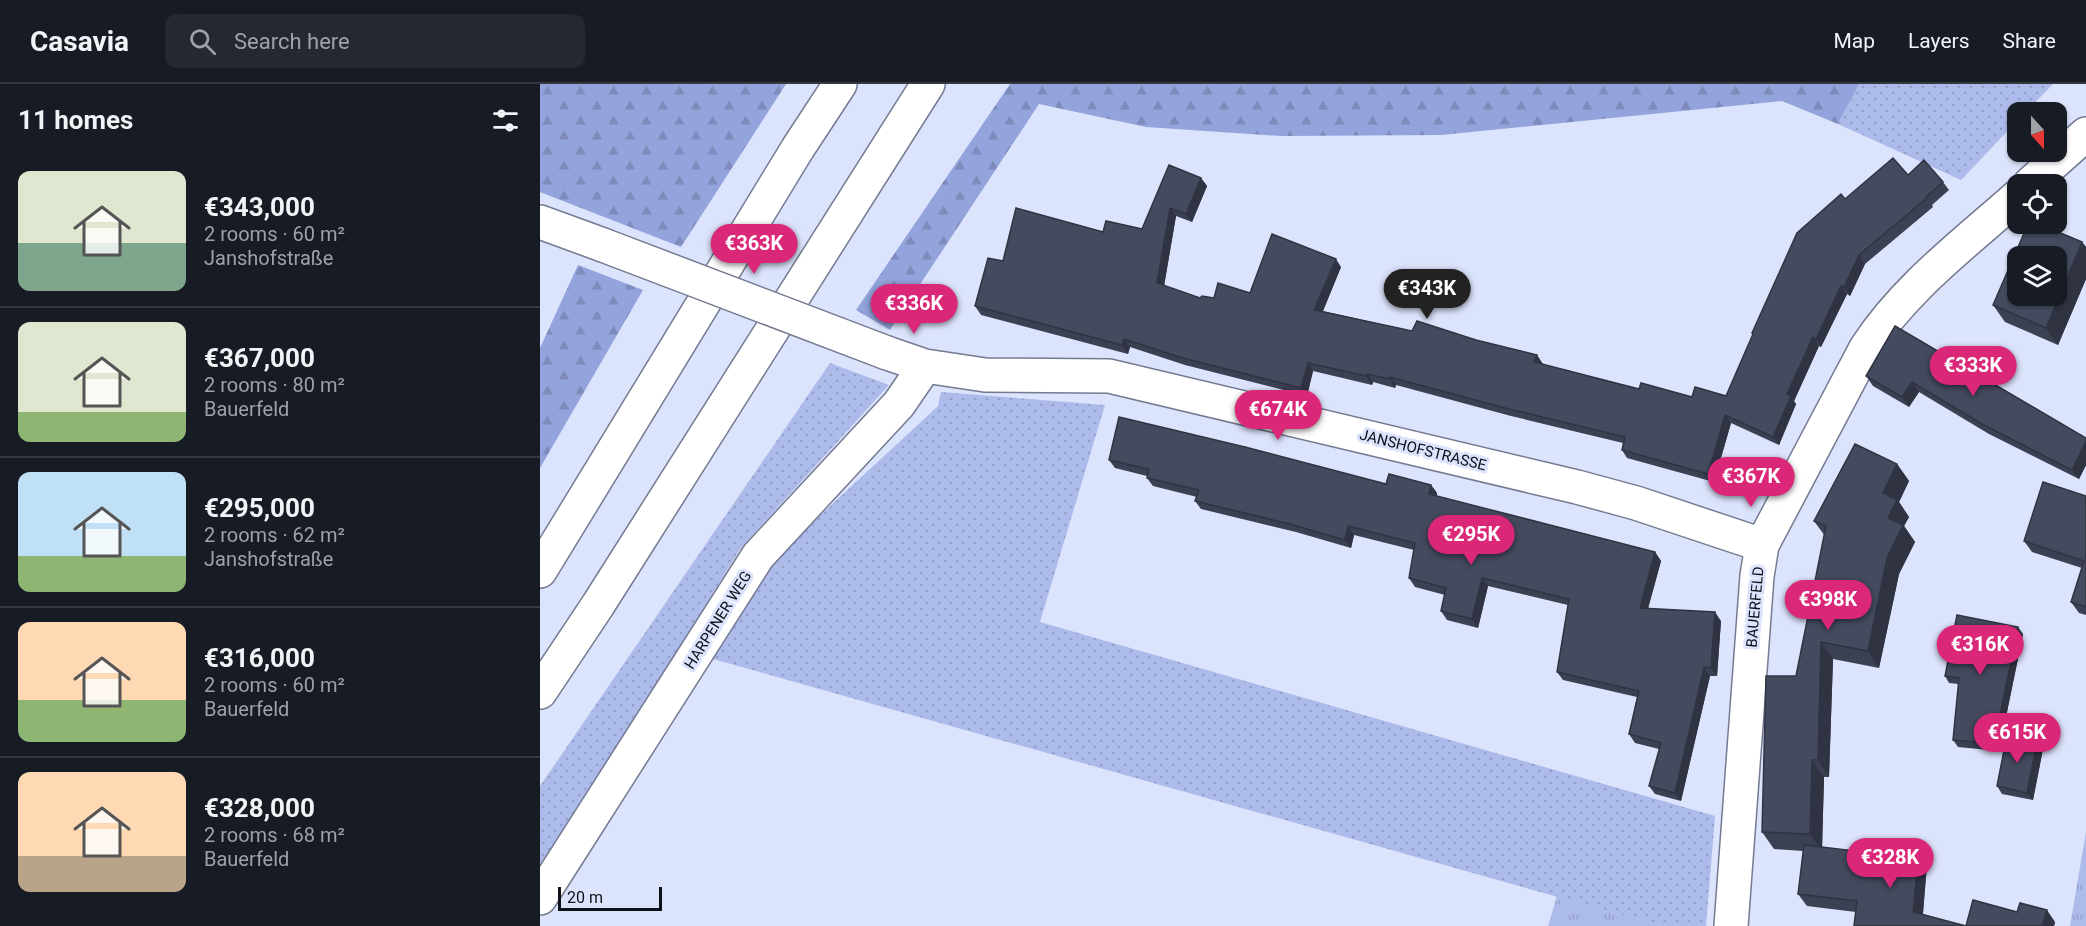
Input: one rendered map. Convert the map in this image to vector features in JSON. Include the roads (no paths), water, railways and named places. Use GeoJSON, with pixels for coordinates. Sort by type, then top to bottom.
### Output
{"type":"FeatureCollection","features":[{"type":"Feature","properties":{"kind":"main road"},"geometry":{"type":"LineString","coordinates":[[540,571],[798,148],[840,84]]}},
{"type":"Feature","properties":{"kind":"main road"},"geometry":{"type":"LineString","coordinates":[[540,692],[598,605],[928,84]]}},
{"type":"Feature","properties":{"kind":"main road"},"geometry":{"type":"LineString","coordinates":[[2041,174],[2086,134]]}},
{"type":"Feature","properties":{"kind":"main road","name":"BAUERFELD"},"geometry":{"type":"LineString","coordinates":[[1731,926],[1757,576],[1762,545],[1823,427],[1882,322],[1908,294],[2007,206]]}},
{"type":"Feature","properties":{"kind":"main road","name":"JANSHOFSTRASSE"},"geometry":{"type":"LineString","coordinates":[[540,222],[925,366],[985,375],[1109,376],[1367,436],[1636,503],[1762,545]]}},
{"type":"Feature","properties":{"kind":"main road","name":"HARPENER WEG"},"geometry":{"type":"LineString","coordinates":[[540,898],[758,556],[899,404],[925,366]]}}]}
